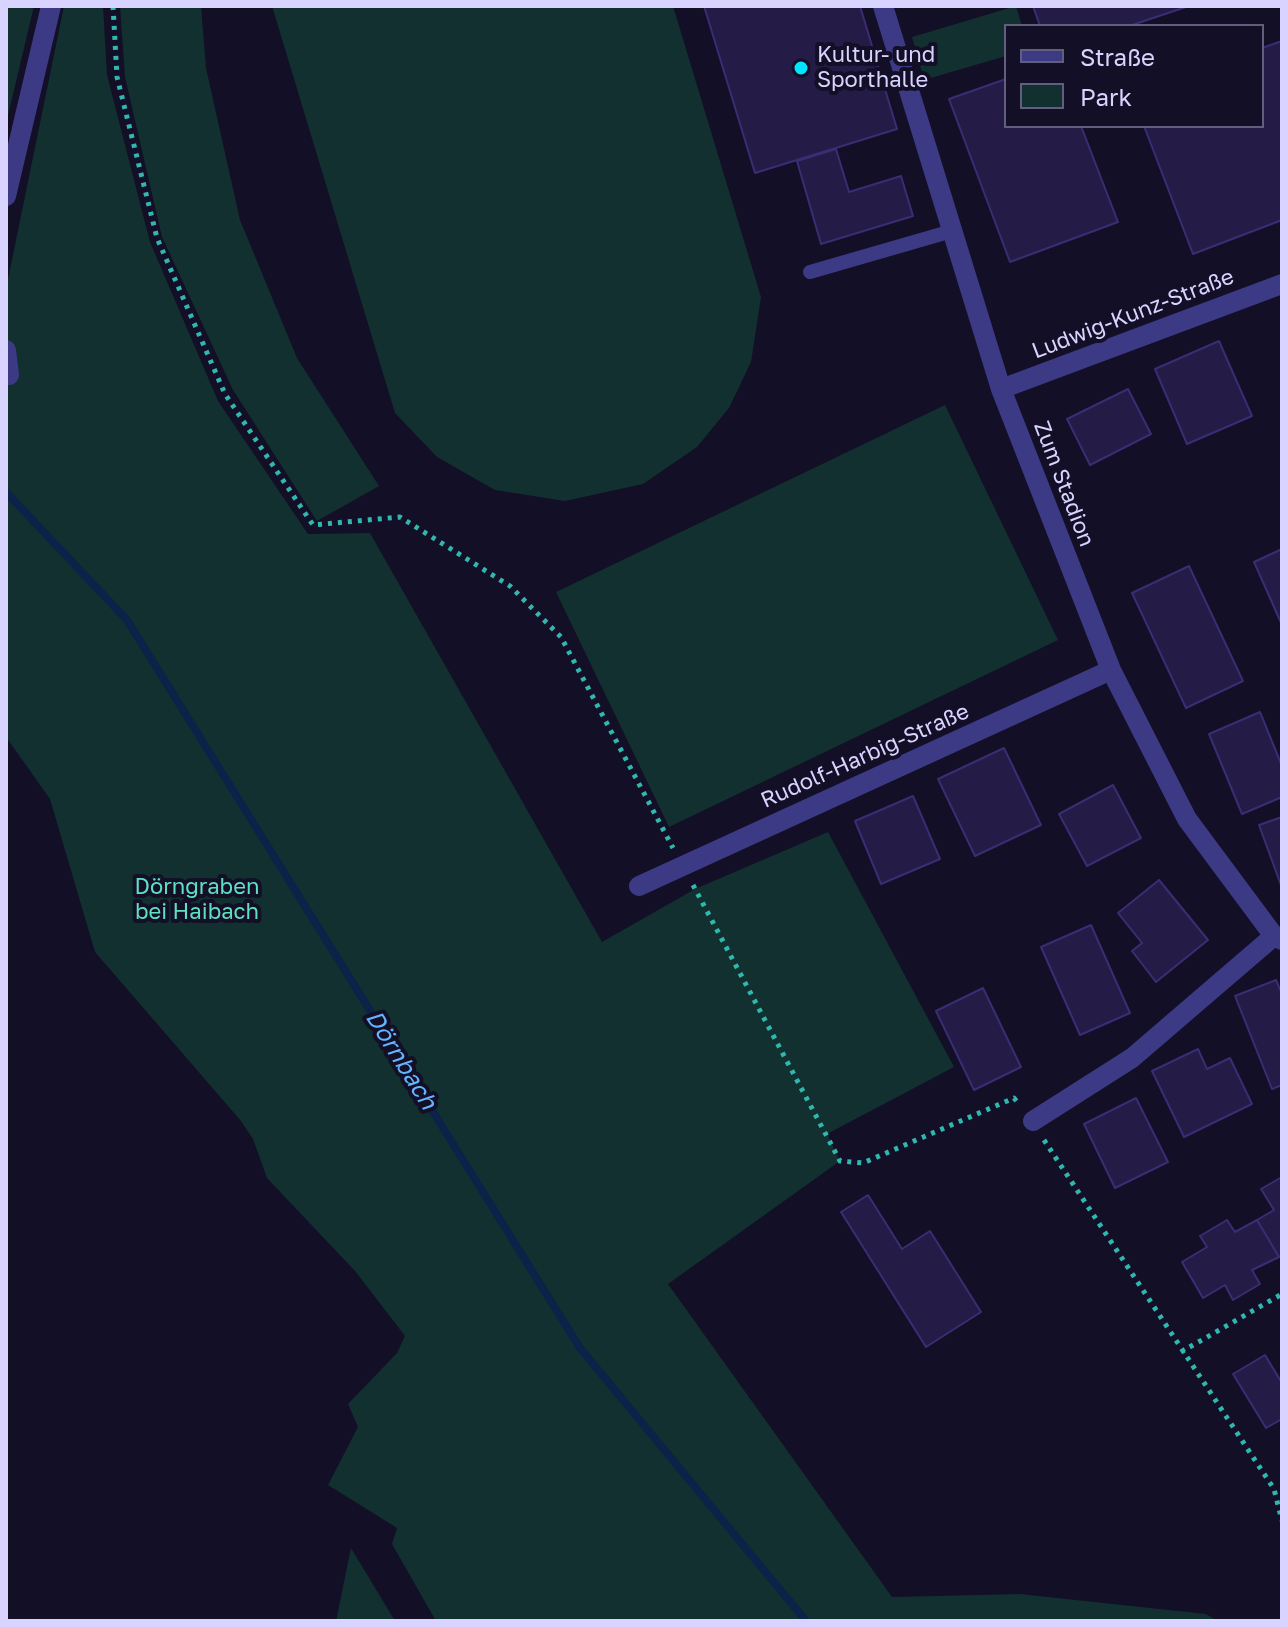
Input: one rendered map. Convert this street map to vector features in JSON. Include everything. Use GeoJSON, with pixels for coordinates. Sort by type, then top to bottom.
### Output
{"type":"FeatureCollection","features":[{"type":"Feature","properties":{"kind":"street"},"geometry":{"type":"LineString","coordinates":[[6,196],[51,6]]}},
{"type":"Feature","properties":{"kind":"street","name":"Zum Stadion"},"geometry":{"type":"LineString","coordinates":[[884,6],[1001,389],[1111,670],[1187,819],[1278,938]]}},
{"type":"Feature","properties":{"kind":"street","name":"Ludwig-Kunz-Straße"},"geometry":{"type":"LineString","coordinates":[[1001,389],[1282,284]]}},
{"type":"Feature","properties":{"kind":"street"},"geometry":{"type":"LineString","coordinates":[[6,350],[9,375]]}},
{"type":"Feature","properties":{"kind":"street","name":"Rudolf-Harbig-Straße"},"geometry":{"type":"LineString","coordinates":[[639,886],[681,864],[823,803],[1111,670]]}},
{"type":"Feature","properties":{"kind":"street"},"geometry":{"type":"LineString","coordinates":[[1033,1121],[1132,1058],[1278,938]]}},
{"type":"Feature","properties":{"kind":"lane"},"geometry":{"type":"LineString","coordinates":[[810,272],[952,231]]}},
{"type":"Feature","properties":{"kind":"path"},"geometry":{"type":"LineString","coordinates":[[113,6],[117,77],[157,238],[225,394],[313,525],[400,517],[510,586],[561,637],[840,1161],[863,1163],[1014,1098],[1033,1121],[1181,1352],[1274,1489],[1282,1521]]}},
{"type":"Feature","properties":{"kind":"path"},"geometry":{"type":"LineString","coordinates":[[1181,1352],[1282,1294]]}},
{"type":"Feature","properties":{"kind":"green space"},"geometry":{"type":"Polygon","coordinates":[[[6,6],[34,6],[6,124],[6,6]]]}},
{"type":"Feature","properties":{"kind":"green space","name":"Dörngraben bei Haibach"},"geometry":{"type":"Polygon","coordinates":[[[64,6],[103,6],[107,75],[150,242],[218,401],[308,534],[370,533],[602,942],[695,889],[828,832],[954,1067],[827,1134],[840,1161],[668,1284],[892,1597],[1020,1594],[1206,1614],[1218,1621],[436,1621],[392,1544],[397,1528],[328,1485],[358,1427],[348,1404],[397,1353],[405,1336],[355,1271],[267,1178],[253,1139],[241,1121],[95,952],[50,799],[6,737],[6,289],[64,6]]]}},
{"type":"Feature","properties":{"kind":"green space"},"geometry":{"type":"Polygon","coordinates":[[[120,6],[201,6],[206,68],[240,220],[297,358],[379,486],[317,521],[233,390],[162,237],[125,77],[120,6]]]}},
{"type":"Feature","properties":{"kind":"green space"},"geometry":{"type":"Polygon","coordinates":[[[272,6],[673,6],[761,297],[751,362],[729,408],[697,447],[643,484],[565,501],[495,490],[437,457],[395,413],[272,6]]]}},
{"type":"Feature","properties":{"kind":"green space"},"geometry":{"type":"Polygon","coordinates":[[[1016,6],[1021,24],[1004,24],[1004,57],[924,80],[912,37],[1016,6]]]}},
{"type":"Feature","properties":{"kind":"green space"},"geometry":{"type":"Polygon","coordinates":[[[945,405],[1058,640],[669,827],[556,592],[945,405]]]}},
{"type":"Feature","properties":{"kind":"green space"},"geometry":{"type":"Polygon","coordinates":[[[351,1548],[395,1621],[336,1621],[351,1548]]]}},
{"type":"Feature","properties":{"kind":"building","name":"Kultur- und Sporthalle"},"geometry":{"type":"Polygon","coordinates":[[[704,6],[860,6],[897,129],[755,173],[704,6]]]}},
{"type":"Feature","properties":{"kind":"building"},"geometry":{"type":"Polygon","coordinates":[[[1033,6],[1186,6],[1135,24],[1039,24],[1033,6]]]}},
{"type":"Feature","properties":{"kind":"building"},"geometry":{"type":"Polygon","coordinates":[[[1282,41],[1282,220],[1193,254],[1145,128],[1264,128],[1264,47],[1282,41]]]}},
{"type":"Feature","properties":{"kind":"building"},"geometry":{"type":"Polygon","coordinates":[[[1004,80],[1004,128],[1082,128],[1118,222],[1010,262],[949,99],[1004,80]]]}},
{"type":"Feature","properties":{"kind":"building"},"geometry":{"type":"Polygon","coordinates":[[[836,149],[849,192],[901,176],[913,216],[821,244],[797,161],[836,149]]]}},
{"type":"Feature","properties":{"kind":"building"},"geometry":{"type":"Polygon","coordinates":[[[1219,341],[1252,416],[1187,444],[1155,369],[1219,341]]]}},
{"type":"Feature","properties":{"kind":"building"},"geometry":{"type":"Polygon","coordinates":[[[1128,389],[1151,434],[1090,465],[1067,419],[1128,389]]]}},
{"type":"Feature","properties":{"kind":"building"},"geometry":{"type":"Polygon","coordinates":[[[1282,549],[1282,625],[1254,562],[1282,549]]]}},
{"type":"Feature","properties":{"kind":"building"},"geometry":{"type":"Polygon","coordinates":[[[1189,566],[1243,681],[1186,708],[1132,593],[1189,566]]]}},
{"type":"Feature","properties":{"kind":"building"},"geometry":{"type":"Polygon","coordinates":[[[1260,712],[1282,766],[1282,797],[1242,814],[1209,734],[1260,712]]]}},
{"type":"Feature","properties":{"kind":"building"},"geometry":{"type":"Polygon","coordinates":[[[1004,748],[1041,825],[975,856],[938,779],[1004,748]]]}},
{"type":"Feature","properties":{"kind":"building"},"geometry":{"type":"Polygon","coordinates":[[[1113,785],[1141,838],[1087,866],[1059,814],[1113,785]]]}},
{"type":"Feature","properties":{"kind":"building"},"geometry":{"type":"Polygon","coordinates":[[[913,796],[940,859],[881,884],[855,821],[913,796]]]}},
{"type":"Feature","properties":{"kind":"building"},"geometry":{"type":"Polygon","coordinates":[[[1282,817],[1282,888],[1259,825],[1282,817]]]}},
{"type":"Feature","properties":{"kind":"building"},"geometry":{"type":"Polygon","coordinates":[[[1159,880],[1208,940],[1156,982],[1132,951],[1142,943],[1118,913],[1159,880]]]}},
{"type":"Feature","properties":{"kind":"building"},"geometry":{"type":"Polygon","coordinates":[[[1091,925],[1130,1013],[1080,1035],[1041,947],[1091,925]]]}},
{"type":"Feature","properties":{"kind":"building"},"geometry":{"type":"Polygon","coordinates":[[[1276,980],[1282,994],[1282,1085],[1272,1089],[1235,996],[1276,980]]]}},
{"type":"Feature","properties":{"kind":"building"},"geometry":{"type":"Polygon","coordinates":[[[983,988],[1021,1067],[974,1090],[936,1011],[983,988]]]}},
{"type":"Feature","properties":{"kind":"building"},"geometry":{"type":"Polygon","coordinates":[[[1198,1049],[1207,1069],[1230,1058],[1252,1104],[1184,1137],[1152,1071],[1198,1049]]]}},
{"type":"Feature","properties":{"kind":"building"},"geometry":{"type":"Polygon","coordinates":[[[1136,1098],[1168,1162],[1115,1188],[1084,1124],[1136,1098]]]}},
{"type":"Feature","properties":{"kind":"building"},"geometry":{"type":"Polygon","coordinates":[[[1282,1177],[1282,1255],[1279,1257],[1257,1220],[1274,1210],[1261,1189],[1282,1177]]]}},
{"type":"Feature","properties":{"kind":"building"},"geometry":{"type":"Polygon","coordinates":[[[868,1195],[902,1249],[930,1231],[981,1312],[926,1347],[841,1212],[868,1195]]]}},
{"type":"Feature","properties":{"kind":"building"},"geometry":{"type":"Polygon","coordinates":[[[1227,1220],[1235,1232],[1257,1220],[1279,1257],[1252,1270],[1260,1284],[1233,1300],[1225,1285],[1203,1298],[1182,1262],[1207,1247],[1200,1236],[1227,1220]]]}},
{"type":"Feature","properties":{"kind":"building"},"geometry":{"type":"Polygon","coordinates":[[[1265,1355],[1282,1383],[1282,1419],[1266,1428],[1233,1374],[1265,1355]]]}},
{"type":"Feature","properties":{"kind":"waterway","name":"Dörnbach"},"geometry":{"type":"LineString","coordinates":[[6,492],[127,620],[580,1348],[806,1621]]}},
{"type":"Feature","properties":{"kind":"place","name":"Kultur- und Sporthalle"},"geometry":{"type":"Point","coordinates":[801,68]}}]}
